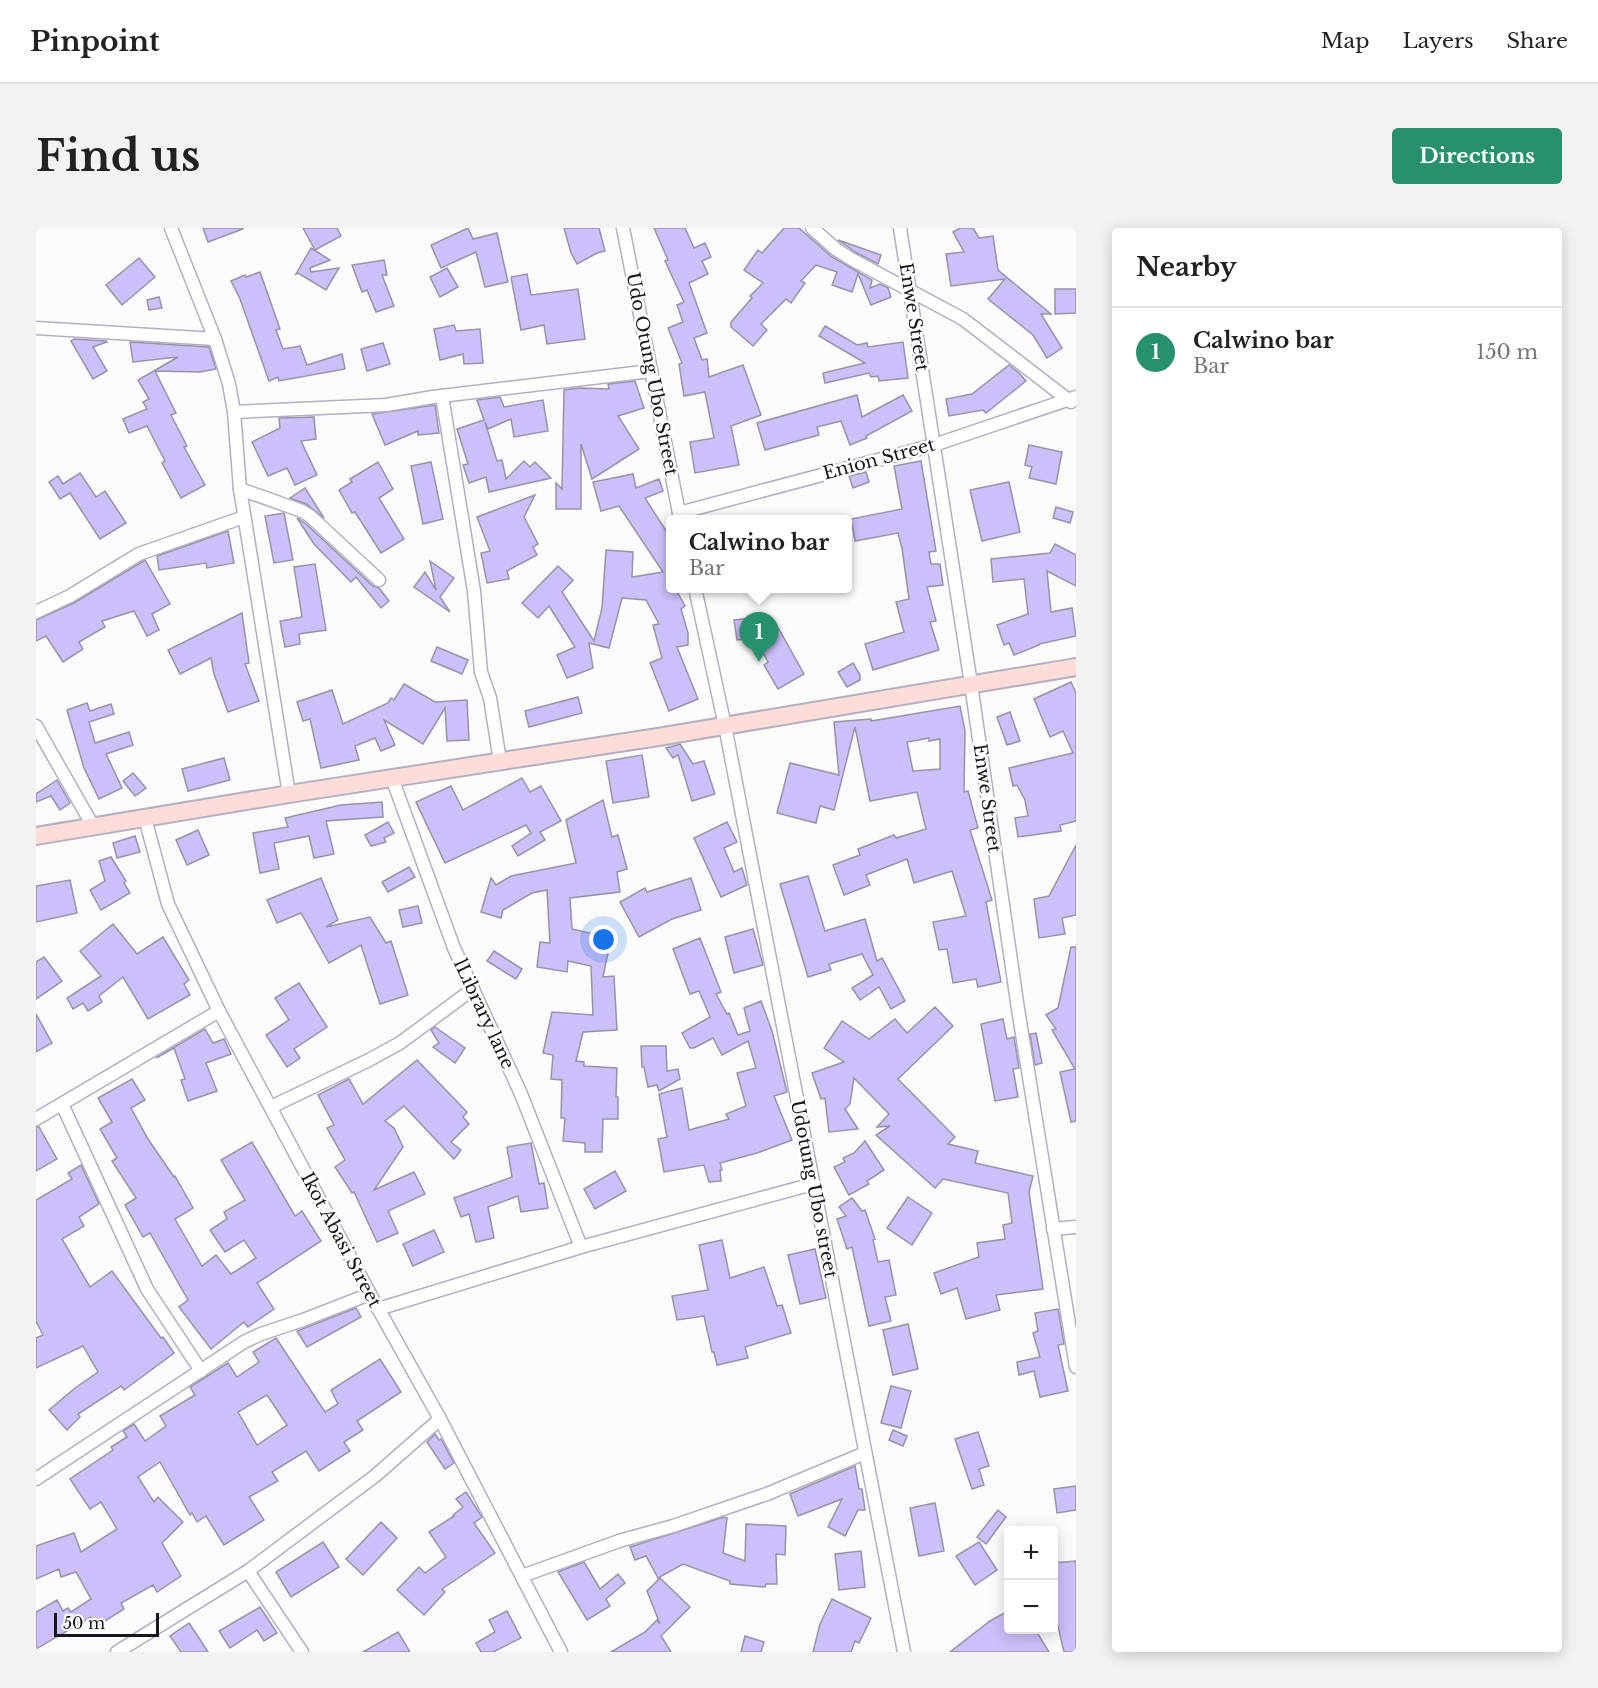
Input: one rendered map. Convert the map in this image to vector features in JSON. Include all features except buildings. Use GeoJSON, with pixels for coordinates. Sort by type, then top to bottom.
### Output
{"type":"FeatureCollection","features":[{"type":"Feature","properties":{"kind":"street"},"geometry":{"type":"LineString","coordinates":[[171,228],[215,339],[229,384],[234,412],[244,517],[289,794]]}},
{"type":"Feature","properties":{"kind":"street","name":"Udo Otung Ubo Street"},"geometry":{"type":"LineString","coordinates":[[623,228],[680,515]]}},
{"type":"Feature","properties":{"kind":"street"},"geometry":{"type":"LineString","coordinates":[[812,228],[845,255],[963,319],[1073,401]]}},
{"type":"Feature","properties":{"kind":"street","name":"Enwe Street"},"geometry":{"type":"LineString","coordinates":[[900,228],[971,684],[1018,1009],[1076,1367]]}},
{"type":"Feature","properties":{"kind":"street"},"geometry":{"type":"LineString","coordinates":[[36,328],[215,339]]}},
{"type":"Feature","properties":{"kind":"street"},"geometry":{"type":"LineString","coordinates":[[234,412],[386,405],[442,396],[651,371]]}},
{"type":"Feature","properties":{"kind":"street"},"geometry":{"type":"LineString","coordinates":[[442,396],[474,591],[481,672],[490,698],[500,761]]}},
{"type":"Feature","properties":{"kind":"street","name":"Enion Street"},"geometry":{"type":"LineString","coordinates":[[684,515],[934,445],[1073,401]]}},
{"type":"Feature","properties":{"kind":"street"},"geometry":{"type":"LineString","coordinates":[[240,489],[310,516],[379,580]]}},
{"type":"Feature","properties":{"kind":"street"},"geometry":{"type":"LineString","coordinates":[[36,612],[70,596],[140,554],[244,517]]}},
{"type":"Feature","properties":{"kind":"street"},"geometry":{"type":"LineString","coordinates":[[696,593],[725,726]]}},
{"type":"Feature","properties":{"kind":"street"},"geometry":{"type":"LineString","coordinates":[[36,836],[725,726],[1076,667]]}},
{"type":"Feature","properties":{"kind":"street"},"geometry":{"type":"LineString","coordinates":[[36,726],[93,826]]}},
{"type":"Feature","properties":{"kind":"street","name":"Udotung Ubo street"},"geometry":{"type":"LineString","coordinates":[[725,726],[904,1652]]}},
{"type":"Feature","properties":{"kind":"street","name":"lLibrary lane"},"geometry":{"type":"LineString","coordinates":[[392,778],[454,948],[521,1094],[581,1247]]}},
{"type":"Feature","properties":{"kind":"street","name":"Ikot Abasi Street"},"geometry":{"type":"LineString","coordinates":[[145,818],[168,904],[219,1011],[378,1309],[440,1419],[561,1652]]}},
{"type":"Feature","properties":{"kind":"street"},"geometry":{"type":"LineString","coordinates":[[271,1107],[369,1060],[400,1042],[473,989]]}},
{"type":"Feature","properties":{"kind":"street"},"geometry":{"type":"LineString","coordinates":[[36,1119],[219,1011]]}},
{"type":"Feature","properties":{"kind":"street"},"geometry":{"type":"LineString","coordinates":[[62,1104],[147,1289],[201,1371]]}},
{"type":"Feature","properties":{"kind":"street"},"geometry":{"type":"LineString","coordinates":[[378,1309],[581,1247],[813,1184]]}},
{"type":"Feature","properties":{"kind":"street"},"geometry":{"type":"LineString","coordinates":[[1053,1229],[1076,1227]]}},
{"type":"Feature","properties":{"kind":"street"},"geometry":{"type":"LineString","coordinates":[[36,1479],[244,1342],[370,1294]]}},
{"type":"Feature","properties":{"kind":"street"},"geometry":{"type":"LineString","coordinates":[[117,1652],[248,1571],[375,1476],[440,1419]]}},
{"type":"Feature","properties":{"kind":"street"},"geometry":{"type":"LineString","coordinates":[[522,1576],[619,1541],[673,1526],[767,1494],[865,1453]]}},
{"type":"Feature","properties":{"kind":"street"},"geometry":{"type":"LineString","coordinates":[[248,1571],[302,1652]]}},
{"type":"Feature","properties":{"kind":"place","name":"Calwino bar"},"geometry":{"type":"Point","coordinates":[759,662]}}]}
